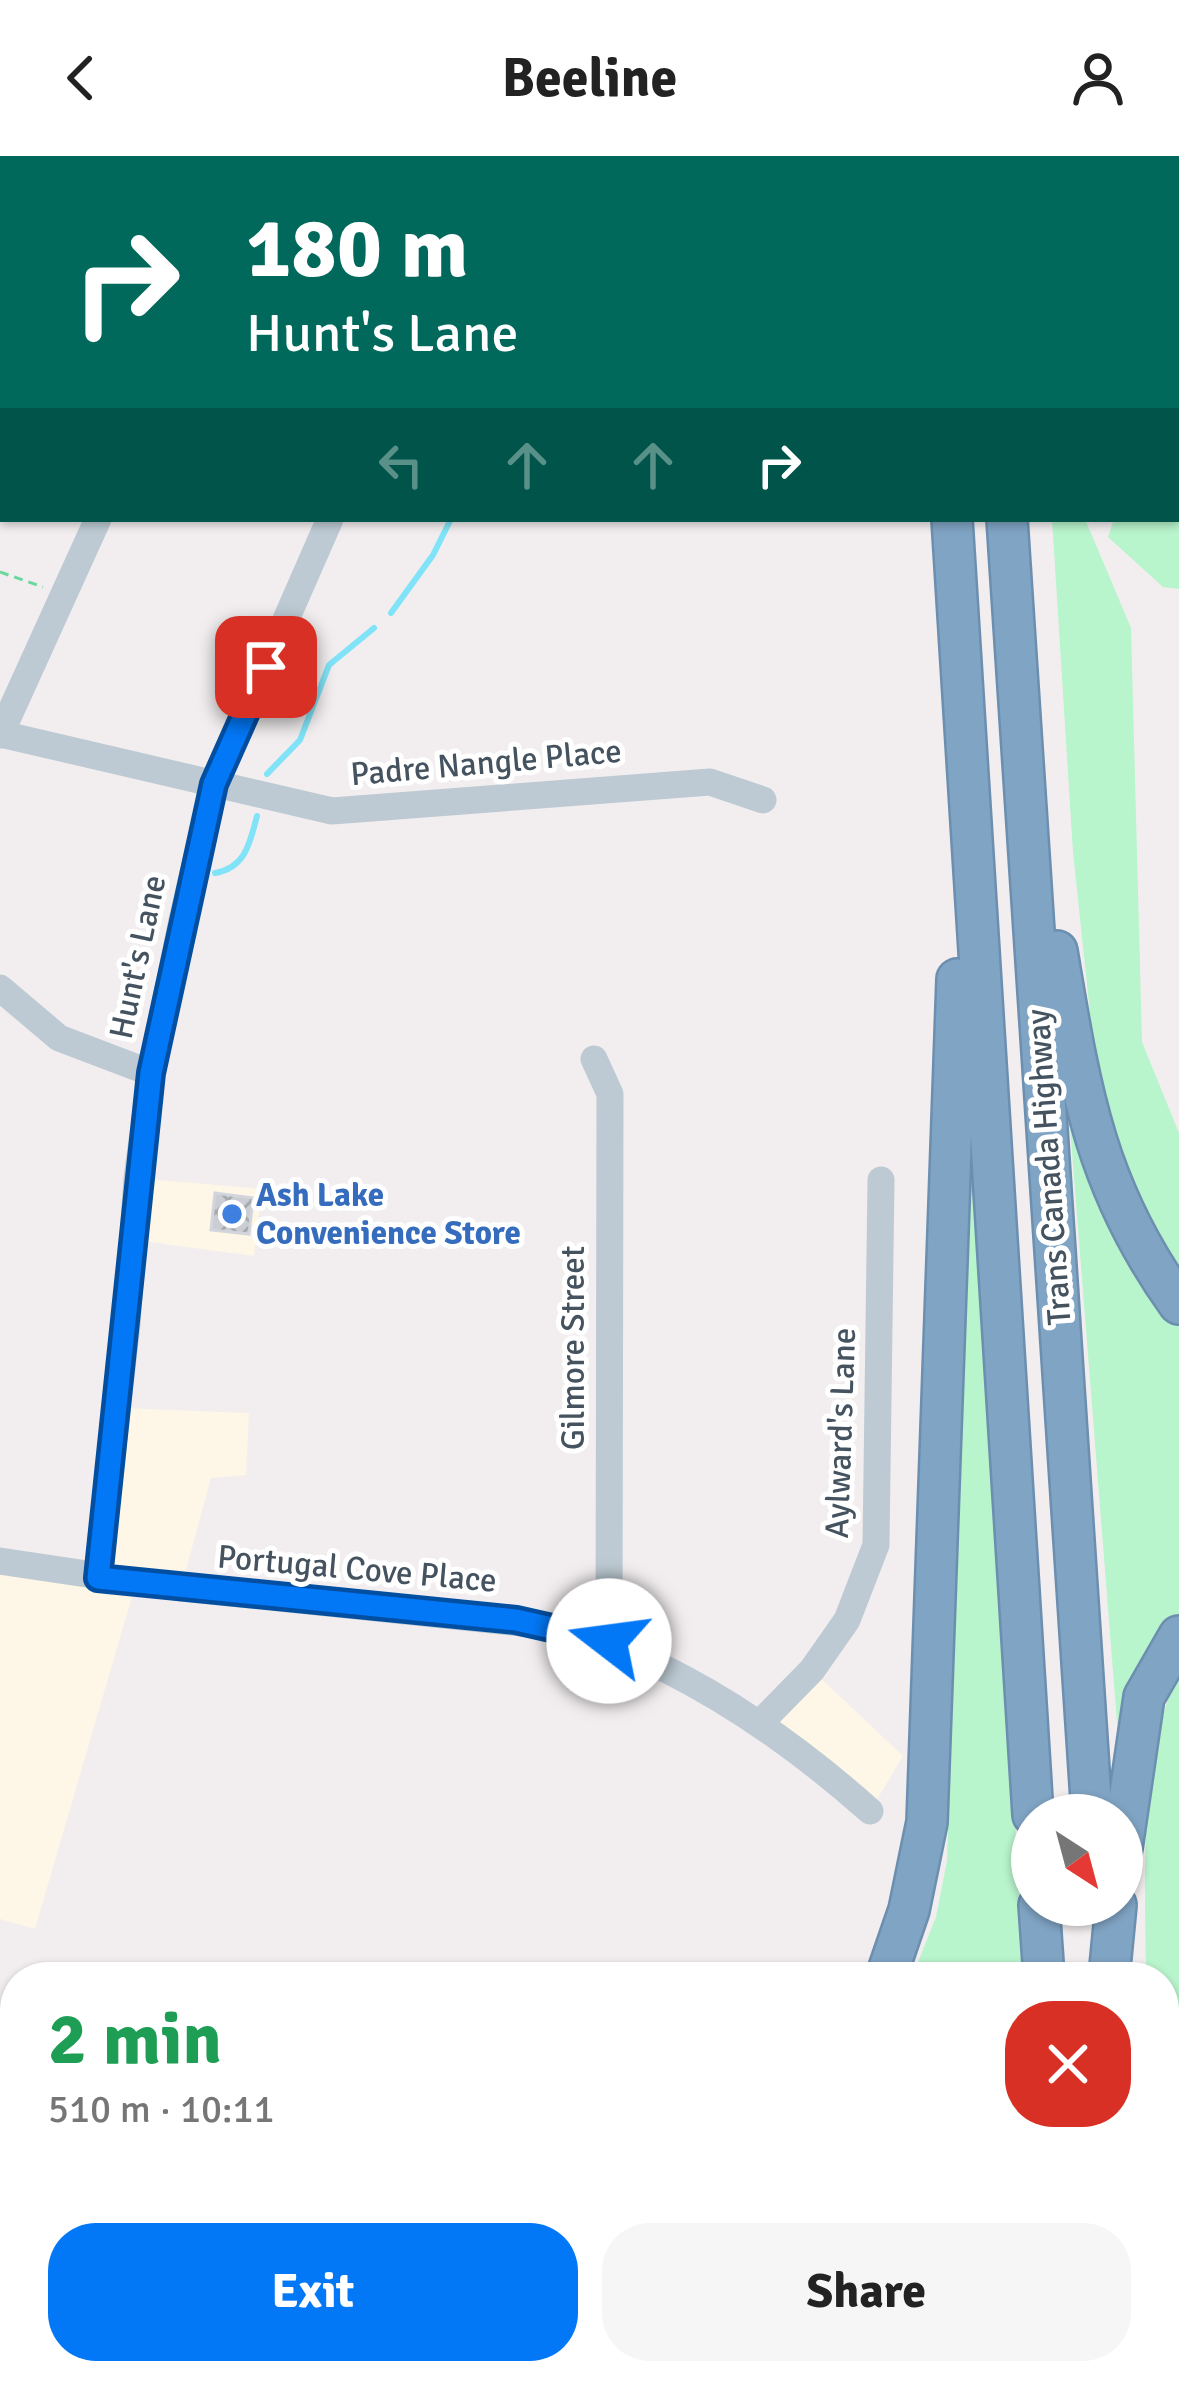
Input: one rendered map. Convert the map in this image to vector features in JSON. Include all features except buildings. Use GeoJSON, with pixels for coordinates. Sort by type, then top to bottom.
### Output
{"type":"FeatureCollection","features":[{"type":"Feature","properties":{"kind":"highway","name":"Trans Canada Highway"},"geometry":{"type":"LineString","coordinates":[[952,522],[1032,1794]]}},
{"type":"Feature","properties":{"kind":"highway","name":"Trans Canada Highway"},"geometry":{"type":"LineString","coordinates":[[1007,522],[1091,1794]]}},
{"type":"Feature","properties":{"kind":"highway"},"geometry":{"type":"LineString","coordinates":[[1021,733],[1077,1072],[1103,1173],[1138,1248],[1179,1304]]}},
{"type":"Feature","properties":{"kind":"highway"},"geometry":{"type":"LineString","coordinates":[[891,1962],[909,1910],[927,1822],[965,740]]}},
{"type":"Feature","properties":{"kind":"highway"},"geometry":{"type":"LineString","coordinates":[[1130,1794],[1144,1697],[1179,1636]]}},
{"type":"Feature","properties":{"kind":"highway"},"geometry":{"type":"LineString","coordinates":[[1040,1926],[1043,1962]]}},
{"type":"Feature","properties":{"kind":"highway"},"geometry":{"type":"LineString","coordinates":[[1100,1926],[1104,1962]]}},
{"type":"Feature","properties":{"kind":"highway"},"geometry":{"type":"LineString","coordinates":[[1108,1962],[1113,1926]]}},
{"type":"Feature","properties":{"kind":"street"},"geometry":{"type":"LineString","coordinates":[[0,734],[97,522]]}},
{"type":"Feature","properties":{"kind":"street","name":"Hunt's Lane"},"geometry":{"type":"LineString","coordinates":[[98,1578],[151,1073],[214,784],[329,522]]}},
{"type":"Feature","properties":{"kind":"street","name":"Padre Nangle Place"},"geometry":{"type":"LineString","coordinates":[[0,734],[332,811],[710,782],[763,800]]}},
{"type":"Feature","properties":{"kind":"street"},"geometry":{"type":"LineString","coordinates":[[0,988],[59,1038],[151,1073]]}},
{"type":"Feature","properties":{"kind":"street","name":"Gilmore Street"},"geometry":{"type":"LineString","coordinates":[[595,1059],[610,1094],[609,1641]]}},
{"type":"Feature","properties":{"kind":"street","name":"Aylward's Lane"},"geometry":{"type":"LineString","coordinates":[[760,1723],[812,1670],[847,1620],[876,1545],[881,1180]]}},
{"type":"Feature","properties":{"kind":"street","name":"Portugal Cove Place"},"geometry":{"type":"LineString","coordinates":[[0,1561],[98,1578],[516,1620],[609,1641],[760,1723],[870,1811]]}},
{"type":"Feature","properties":{"kind":"path"},"geometry":{"type":"LineString","coordinates":[[0,572],[46,588]]}},
{"type":"Feature","properties":{"kind":"shaded area"},"geometry":{"type":"Polygon","coordinates":[[[137,1178],[262,1189],[254,1256],[134,1240],[137,1178]]]}},
{"type":"Feature","properties":{"kind":"shaded area"},"geometry":{"type":"Polygon","coordinates":[[[118,1408],[249,1413],[246,1475],[211,1478],[181,1588],[136,1583],[35,1929],[0,1919],[0,1561],[98,1578],[118,1408]]]}},
{"type":"Feature","properties":{"kind":"shaded area"},"geometry":{"type":"Polygon","coordinates":[[[812,1670],[903,1756],[870,1811],[760,1723],[812,1670]]]}},
{"type":"Feature","properties":{"kind":"green space"},"geometry":{"type":"Polygon","coordinates":[[[1052,522],[1086,522],[1131,628],[1142,1042],[1179,1133],[1179,1267],[1150,1226],[1118,1152],[1092,1032],[1073,852],[1052,522]]]}},
{"type":"Feature","properties":{"kind":"green space"},"geometry":{"type":"Polygon","coordinates":[[[1113,522],[1179,522],[1179,589],[1163,587],[1108,537],[1113,522]]]}},
{"type":"Feature","properties":{"kind":"green space"},"geometry":{"type":"Polygon","coordinates":[[[979,1113],[1014,1794],[1011,1926],[1020,1926],[1022,1962],[918,1962],[936,1917],[947,1861],[970,1163],[979,1113]]]}},
{"type":"Feature","properties":{"kind":"green space"},"geometry":{"type":"Polygon","coordinates":[[[1069,1114],[1093,1183],[1179,1318],[1179,1619],[1120,1760],[1069,1114]]]}},
{"type":"Feature","properties":{"kind":"green space"},"geometry":{"type":"Polygon","coordinates":[[[1179,1669],[1179,1962],[1146,1962],[1147,1820],[1156,1744],[1179,1669]]]}},
{"type":"Feature","properties":{"kind":"waterway"},"geometry":{"type":"LineString","coordinates":[[391,613],[433,555],[450,522]]}},
{"type":"Feature","properties":{"kind":"waterway"},"geometry":{"type":"LineString","coordinates":[[267,774],[300,740],[329,665],[374,628]]}},
{"type":"Feature","properties":{"kind":"waterway"},"geometry":{"type":"LineString","coordinates":[[215,873],[240,860],[257,816]]}},
{"type":"Feature","properties":{"kind":"place","name":"Ash Lake Convenience Store"},"geometry":{"type":"Point","coordinates":[232,1214]}},
{"type":"Feature","properties":{"kind":"route"},"geometry":{"type":"LineString","coordinates":[[266,667],[214,784],[151,1073],[136,1178],[128,1324],[98,1578],[516,1620],[609,1641]]}}]}
